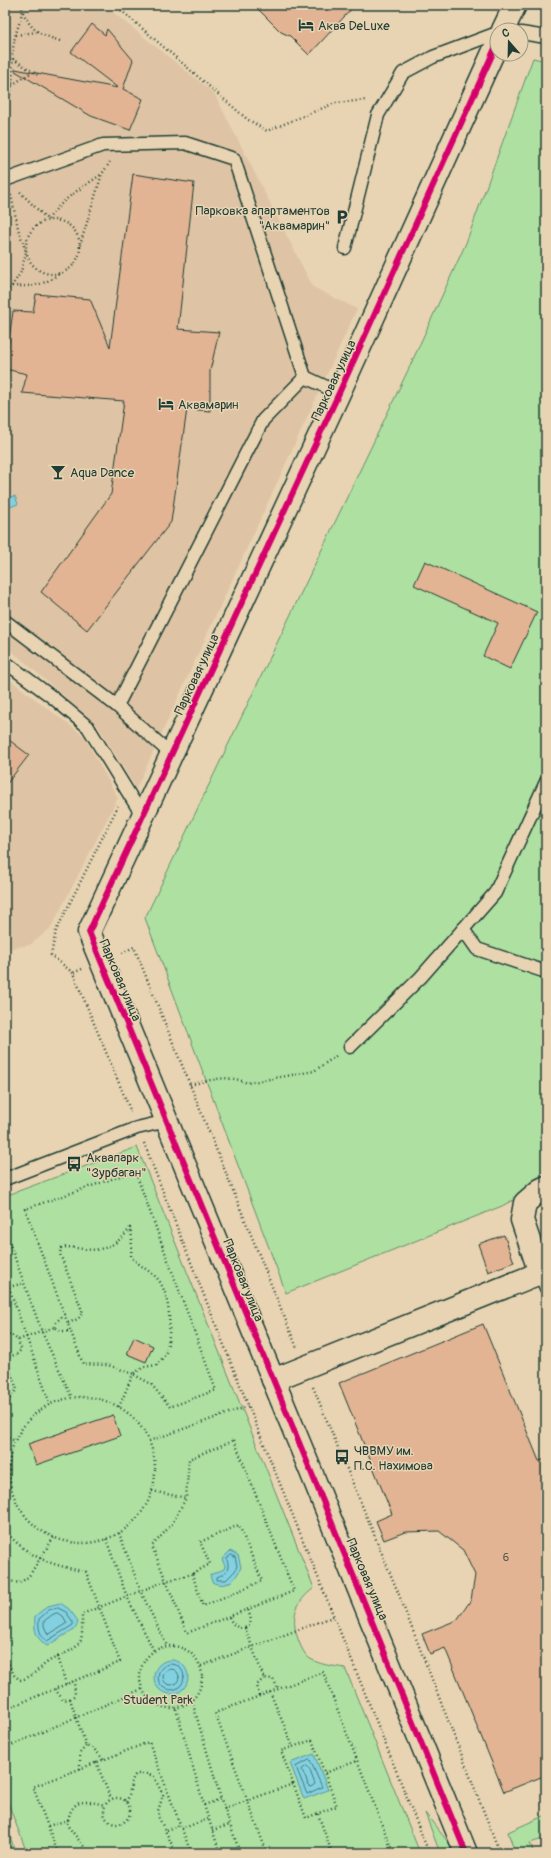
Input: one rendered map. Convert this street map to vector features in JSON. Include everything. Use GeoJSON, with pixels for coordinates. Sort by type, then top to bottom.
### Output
{"type":"FeatureCollection","features":[{"type":"Feature","properties":{"kind":"street"},"geometry":{"type":"LineString","coordinates":[[507,22],[515,5]]}},
{"type":"Feature","properties":{"kind":"street","name":"Парковая улица"},"geometry":{"type":"LineString","coordinates":[[466,1853],[370,1610],[272,1380],[168,1121],[89,932],[339,393],[489,62]]}},
{"type":"Feature","properties":{"kind":"street"},"geometry":{"type":"LineString","coordinates":[[272,1380],[543,1280],[522,1220],[525,1203],[540,1190],[546,1188]]}},
{"type":"Feature","properties":{"kind":"lane"},"geometry":{"type":"LineString","coordinates":[[529,34],[546,37]]}},
{"type":"Feature","properties":{"kind":"lane"},"geometry":{"type":"LineString","coordinates":[[345,248],[378,115],[386,99],[404,73],[433,57],[489,36]]}},
{"type":"Feature","properties":{"kind":"lane"},"geometry":{"type":"LineString","coordinates":[[6,180],[103,145],[185,143],[234,159],[305,376],[339,393]]}},
{"type":"Feature","properties":{"kind":"lane"},"geometry":{"type":"LineString","coordinates":[[117,706],[263,420],[305,376]]}},
{"type":"Feature","properties":{"kind":"lane"},"geometry":{"type":"LineString","coordinates":[[5,621],[117,706],[171,754]]}},
{"type":"Feature","properties":{"kind":"lane"},"geometry":{"type":"LineString","coordinates":[[5,662],[88,727],[142,815]]}},
{"type":"Feature","properties":{"kind":"lane"},"geometry":{"type":"LineString","coordinates":[[350,1046],[421,977],[495,892],[546,782]]}},
{"type":"Feature","properties":{"kind":"lane"},"geometry":{"type":"LineString","coordinates":[[463,929],[477,949],[546,972]]}},
{"type":"Feature","properties":{"kind":"lane"},"geometry":{"type":"LineString","coordinates":[[5,1179],[137,1128],[168,1121]]}},
{"type":"Feature","properties":{"kind":"path"},"geometry":{"type":"LineString","coordinates":[[22,5],[28,24],[36,32],[60,41]]}},
{"type":"Feature","properties":{"kind":"path"},"geometry":{"type":"LineString","coordinates":[[115,5],[247,120],[267,131],[335,103],[352,100],[386,99]]}},
{"type":"Feature","properties":{"kind":"path"},"geometry":{"type":"LineString","coordinates":[[5,106],[11,97],[16,35],[23,12]]}},
{"type":"Feature","properties":{"kind":"path"},"geometry":{"type":"LineString","coordinates":[[16,35],[36,32]]}},
{"type":"Feature","properties":{"kind":"path"},"geometry":{"type":"LineString","coordinates":[[13,59],[38,75]]}},
{"type":"Feature","properties":{"kind":"path"},"geometry":{"type":"LineString","coordinates":[[11,85],[32,72]]}},
{"type":"Feature","properties":{"kind":"path"},"geometry":{"type":"LineString","coordinates":[[12,286],[25,287],[48,282],[75,262],[79,254],[80,245],[102,174],[75,192],[53,212],[48,220]]}},
{"type":"Feature","properties":{"kind":"path"},"geometry":{"type":"LineString","coordinates":[[6,180],[48,220]]}},
{"type":"Feature","properties":{"kind":"path"},"geometry":{"type":"LineString","coordinates":[[6,180],[18,228],[26,252],[35,267],[47,273],[60,272]]}},
{"type":"Feature","properties":{"kind":"path"},"geometry":{"type":"LineString","coordinates":[[5,291],[12,286],[21,272],[26,252],[26,243],[33,228],[40,223],[48,220],[57,220],[66,223],[73,229],[80,245]]}},
{"type":"Feature","properties":{"kind":"path"},"geometry":{"type":"LineString","coordinates":[[126,790],[56,931],[51,954],[73,973],[335,1616],[429,1853]]}},
{"type":"Feature","properties":{"kind":"path"},"geometry":{"type":"LineString","coordinates":[[122,953],[134,948],[397,1590],[500,1853]]}},
{"type":"Feature","properties":{"kind":"path"},"geometry":{"type":"LineString","coordinates":[[73,973],[84,968]]}},
{"type":"Feature","properties":{"kind":"path"},"geometry":{"type":"LineString","coordinates":[[190,1085],[218,1078],[238,1078],[247,1083],[314,1071],[350,1046]]}},
{"type":"Feature","properties":{"kind":"path"},"geometry":{"type":"LineString","coordinates":[[135,1171],[216,1390],[170,1408],[151,1384],[133,1374],[108,1366],[83,1364],[68,1323],[25,1209],[135,1171]]}},
{"type":"Feature","properties":{"kind":"path"},"geometry":{"type":"LineString","coordinates":[[68,1323],[78,1319],[83,1313],[60,1254],[61,1248],[66,1246],[88,1250],[110,1248],[123,1239],[130,1228],[132,1237],[131,1258],[157,1278],[165,1293],[170,1314],[168,1341],[165,1353],[157,1365],[144,1367],[133,1374],[119,1407]]}},
{"type":"Feature","properties":{"kind":"path"},"geometry":{"type":"LineString","coordinates":[[5,1231],[42,1332],[72,1398]]}},
{"type":"Feature","properties":{"kind":"path"},"geometry":{"type":"LineString","coordinates":[[5,1276],[50,1404]]}},
{"type":"Feature","properties":{"kind":"path"},"geometry":{"type":"LineString","coordinates":[[9,1287],[24,1282]]}},
{"type":"Feature","properties":{"kind":"path"},"geometry":{"type":"LineString","coordinates":[[55,1327],[56,1322],[65,1314]]}},
{"type":"Feature","properties":{"kind":"path"},"geometry":{"type":"LineString","coordinates":[[18,1340],[55,1327]]}},
{"type":"Feature","properties":{"kind":"path"},"geometry":{"type":"LineString","coordinates":[[55,1327],[60,1331],[71,1331]]}},
{"type":"Feature","properties":{"kind":"path"},"geometry":{"type":"LineString","coordinates":[[5,1336],[10,1334],[18,1340],[21,1350],[17,1354],[5,1358],[17,1389],[5,1404]]}},
{"type":"Feature","properties":{"kind":"path"},"geometry":{"type":"LineString","coordinates":[[72,1398],[104,1400],[119,1407],[131,1416],[142,1428],[149,1441],[154,1457],[155,1468],[152,1491],[145,1507],[133,1522],[119,1533],[106,1539],[88,1542],[71,1542],[54,1537],[40,1530],[28,1519],[19,1506],[12,1492],[9,1475],[10,1458],[15,1441],[24,1426],[36,1414],[50,1404],[72,1398]]}},
{"type":"Feature","properties":{"kind":"path"},"geometry":{"type":"LineString","coordinates":[[149,1441],[249,1406]]}},
{"type":"Feature","properties":{"kind":"path"},"geometry":{"type":"LineString","coordinates":[[5,1436],[15,1441]]}},
{"type":"Feature","properties":{"kind":"path"},"geometry":{"type":"LineString","coordinates":[[234,1440],[294,1591],[187,1633],[152,1546],[172,1524],[186,1498],[189,1459],[234,1440]]}},
{"type":"Feature","properties":{"kind":"path"},"geometry":{"type":"LineString","coordinates":[[152,1491],[186,1498]]}},
{"type":"Feature","properties":{"kind":"path"},"geometry":{"type":"LineString","coordinates":[[5,1495],[12,1492]]}},
{"type":"Feature","properties":{"kind":"path"},"geometry":{"type":"LineString","coordinates":[[5,1657],[14,1676],[20,1680],[26,1679],[49,1660],[58,1657],[78,1645],[83,1638],[82,1614],[166,1581],[192,1574],[210,1564],[200,1542],[239,1525],[262,1582],[203,1606],[192,1574]]}},
{"type":"Feature","properties":{"kind":"path"},"geometry":{"type":"LineString","coordinates":[[5,1531],[18,1545],[40,1559],[55,1566],[86,1572],[120,1662],[6,1709],[5,1707]]}},
{"type":"Feature","properties":{"kind":"path"},"geometry":{"type":"LineString","coordinates":[[119,1533],[141,1592],[168,1646]]}},
{"type":"Feature","properties":{"kind":"path"},"geometry":{"type":"LineString","coordinates":[[5,1593],[9,1581],[20,1583],[29,1576],[54,1537]]}},
{"type":"Feature","properties":{"kind":"path"},"geometry":{"type":"LineString","coordinates":[[106,1539],[127,1597],[154,1651]]}},
{"type":"Feature","properties":{"kind":"path"},"geometry":{"type":"LineString","coordinates":[[229,1616],[233,1624],[238,1628],[245,1628],[250,1625],[251,1620],[248,1609]]}},
{"type":"Feature","properties":{"kind":"path"},"geometry":{"type":"LineString","coordinates":[[201,1666],[335,1616]]}},
{"type":"Feature","properties":{"kind":"path"},"geometry":{"type":"LineString","coordinates":[[245,1628],[264,1678]]}},
{"type":"Feature","properties":{"kind":"path"},"geometry":{"type":"LineString","coordinates":[[168,1646],[180,1647],[189,1651],[201,1666],[203,1675],[202,1685],[198,1694],[192,1701],[176,1709],[165,1708],[155,1704],[147,1698],[142,1689],[140,1671],[144,1662],[154,1651],[168,1646]]}},
{"type":"Feature","properties":{"kind":"path"},"geometry":{"type":"LineString","coordinates":[[58,1657],[66,1684]]}},
{"type":"Feature","properties":{"kind":"path"},"geometry":{"type":"LineString","coordinates":[[267,1853],[215,1713],[278,1688],[324,1672],[393,1853]]}},
{"type":"Feature","properties":{"kind":"path"},"geometry":{"type":"LineString","coordinates":[[264,1678],[273,1679],[278,1688]]}},
{"type":"Feature","properties":{"kind":"path"},"geometry":{"type":"LineString","coordinates":[[259,1696],[257,1685],[264,1678]]}},
{"type":"Feature","properties":{"kind":"path"},"geometry":{"type":"LineString","coordinates":[[55,1688],[62,1700],[70,1699],[75,1696],[74,1681]]}},
{"type":"Feature","properties":{"kind":"path"},"geometry":{"type":"LineString","coordinates":[[5,1748],[142,1689]]}},
{"type":"Feature","properties":{"kind":"path"},"geometry":{"type":"LineString","coordinates":[[270,1692],[293,1747]]}},
{"type":"Feature","properties":{"kind":"path"},"geometry":{"type":"LineString","coordinates":[[70,1699],[86,1746],[94,1749],[104,1760]]}},
{"type":"Feature","properties":{"kind":"path"},"geometry":{"type":"LineString","coordinates":[[192,1701],[224,1809],[240,1853]]}},
{"type":"Feature","properties":{"kind":"path"},"geometry":{"type":"LineString","coordinates":[[176,1709],[208,1819],[220,1853]]}},
{"type":"Feature","properties":{"kind":"path"},"geometry":{"type":"LineString","coordinates":[[312,1740],[325,1773],[337,1806],[306,1818],[281,1751],[312,1740]]}},
{"type":"Feature","properties":{"kind":"path"},"geometry":{"type":"LineString","coordinates":[[58,1853],[33,1787],[149,1742],[190,1853]]}},
{"type":"Feature","properties":{"kind":"path"},"geometry":{"type":"LineString","coordinates":[[80,1768],[80,1753],[86,1746]]}},
{"type":"Feature","properties":{"kind":"path"},"geometry":{"type":"LineString","coordinates":[[325,1773],[357,1761]]}},
{"type":"Feature","properties":{"kind":"path"},"geometry":{"type":"LineString","coordinates":[[96,1762],[111,1800]]}},
{"type":"Feature","properties":{"kind":"path"},"geometry":{"type":"LineString","coordinates":[[126,1802],[130,1797],[132,1779],[136,1774],[147,1774],[154,1776],[163,1795],[158,1811],[159,1818],[176,1853]]}},
{"type":"Feature","properties":{"kind":"path"},"geometry":{"type":"LineString","coordinates":[[224,1809],[293,1784]]}},
{"type":"Feature","properties":{"kind":"path"},"geometry":{"type":"LineString","coordinates":[[119,1798],[126,1802],[130,1810],[128,1818],[117,1824],[106,1818],[104,1809],[105,1805],[111,1800],[119,1798]]}},
{"type":"Feature","properties":{"kind":"path"},"geometry":{"type":"LineString","coordinates":[[204,1805],[221,1799]]}},
{"type":"Feature","properties":{"kind":"path"},"geometry":{"type":"LineString","coordinates":[[89,1853],[68,1825],[68,1820],[74,1806],[80,1802],[88,1801],[105,1805]]}},
{"type":"Feature","properties":{"kind":"path"},"geometry":{"type":"LineString","coordinates":[[318,1814],[332,1853]]}},
{"type":"Feature","properties":{"kind":"path"},"geometry":{"type":"LineString","coordinates":[[182,1829],[208,1819]]}},
{"type":"Feature","properties":{"kind":"path"},"geometry":{"type":"LineString","coordinates":[[48,1826],[68,1820]]}},
{"type":"Feature","properties":{"kind":"path"},"geometry":{"type":"LineString","coordinates":[[166,1830],[180,1825]]}},
{"type":"Feature","properties":{"kind":"path"},"geometry":{"type":"LineString","coordinates":[[212,1830],[230,1825]]}},
{"type":"Feature","properties":{"kind":"path"},"geometry":{"type":"LineString","coordinates":[[5,1844],[8,1853]]}},
{"type":"Feature","properties":{"kind":"shaded area","name":"Аквамарин"},"geometry":{"type":"Polygon","coordinates":[[[5,5],[104,5],[214,93],[313,287],[357,309],[136,789],[97,725],[5,645],[5,5]]]}},
{"type":"Feature","properties":{"kind":"shaded area"},"geometry":{"type":"Polygon","coordinates":[[[5,676],[84,736],[118,798],[51,928],[30,945],[5,949],[5,676]]]}},
{"type":"Feature","properties":{"kind":"green space"},"geometry":{"type":"Polygon","coordinates":[[[533,58],[546,61],[546,1182],[502,1206],[286,1293],[145,918],[410,366],[466,243],[533,58]]]}},
{"type":"Feature","properties":{"kind":"green space","name":"Student Park"},"geometry":{"type":"Polygon","coordinates":[[[137,1147],[314,1588],[303,1599],[296,1610],[296,1631],[302,1649],[309,1658],[317,1662],[345,1668],[420,1853],[27,1853],[5,1795],[5,1196],[137,1147]]]}},
{"type":"Feature","properties":{"kind":"green space"},"geometry":{"type":"Polygon","coordinates":[[[425,1813],[452,1847],[454,1853],[440,1853],[425,1813]]]}},
{"type":"Feature","properties":{"kind":"green space"},"geometry":{"type":"Polygon","coordinates":[[[546,1815],[546,1838],[530,1843],[534,1853],[515,1853],[508,1832],[546,1815]]]}},
{"type":"Feature","properties":{"kind":"green space"},"geometry":{"type":"Polygon","coordinates":[[[5,1823],[16,1853],[5,1853],[5,1823]]]}},
{"type":"Feature","properties":{"kind":"water"},"geometry":{"type":"Polygon","coordinates":[[[15,496],[18,504],[7,508],[5,511],[5,499],[15,496]]]}},
{"type":"Feature","properties":{"kind":"water"},"geometry":{"type":"Polygon","coordinates":[[[230,1551],[238,1555],[241,1567],[239,1572],[230,1582],[226,1584],[217,1584],[212,1582],[210,1575],[224,1569],[225,1566],[222,1559],[230,1551]]]}},
{"type":"Feature","properties":{"kind":"water"},"geometry":{"type":"Polygon","coordinates":[[[60,1603],[69,1609],[78,1621],[76,1628],[47,1646],[40,1640],[36,1633],[35,1616],[48,1606],[60,1603]]]}},
{"type":"Feature","properties":{"kind":"water"},"geometry":{"type":"Polygon","coordinates":[[[174,1660],[181,1662],[186,1667],[188,1677],[186,1687],[181,1692],[168,1694],[161,1692],[156,1687],[154,1674],[156,1667],[161,1662],[174,1660]]]}},
{"type":"Feature","properties":{"kind":"water"},"geometry":{"type":"Polygon","coordinates":[[[314,1754],[328,1790],[304,1799],[290,1763],[314,1754]]]}},
{"type":"Feature","properties":{"kind":"building","name":"Аква DeLuxe"},"geometry":{"type":"Polygon","coordinates":[[[254,5],[355,5],[309,55],[290,36],[281,32],[254,5]]]}},
{"type":"Feature","properties":{"kind":"building"},"geometry":{"type":"Polygon","coordinates":[[[92,24],[105,35],[107,29],[133,60],[123,89],[143,99],[130,130],[91,116],[15,71],[15,69],[118,88],[71,52],[92,24]]]}},
{"type":"Feature","properties":{"kind":"building","name":"Аквамарин"},"geometry":{"type":"Polygon","coordinates":[[[133,174],[194,183],[178,329],[219,332],[210,371],[210,411],[187,409],[171,522],[87,630],[41,592],[111,494],[124,401],[22,393],[27,374],[5,369],[13,311],[33,312],[36,294],[90,299],[110,347],[133,174]]]}},
{"type":"Feature","properties":{"kind":"building"},"geometry":{"type":"Polygon","coordinates":[[[425,561],[537,612],[510,669],[483,656],[498,623],[414,585],[425,561]]]}},
{"type":"Feature","properties":{"kind":"building"},"geometry":{"type":"Polygon","coordinates":[[[5,737],[29,755],[5,786],[5,737]]]}},
{"type":"Feature","properties":{"kind":"building"},"geometry":{"type":"Polygon","coordinates":[[[504,1235],[514,1262],[488,1272],[478,1244],[504,1235]]]}},
{"type":"Feature","properties":{"kind":"building"},"geometry":{"type":"Polygon","coordinates":[[[483,1324],[539,1461],[546,1459],[546,1775],[504,1792],[445,1648],[430,1654],[422,1634],[457,1620],[471,1600],[475,1575],[463,1550],[439,1531],[405,1532],[384,1540],[376,1521],[392,1514],[339,1383],[483,1324]]]}},
{"type":"Feature","properties":{"kind":"building"},"geometry":{"type":"Polygon","coordinates":[[[134,1337],[153,1346],[146,1362],[127,1354],[134,1337]]]}},
{"type":"Feature","properties":{"kind":"building"},"geometry":{"type":"Polygon","coordinates":[[[113,1415],[120,1436],[36,1465],[28,1444],[113,1415]]]}},
{"type":"Feature","properties":{"kind":"cycle path"},"geometry":{"type":"LineString","coordinates":[[466,1853],[373,1622],[89,932],[339,393],[489,62]]}},
{"type":"Feature","properties":{"kind":"place","name":"Аква DeLuxe"},"geometry":{"type":"Point","coordinates":[306,25]}},
{"type":"Feature","properties":{"kind":"place","name":"Парковка апартаментов \"Аквамарин\""},"geometry":{"type":"Point","coordinates":[342,217]}},
{"type":"Feature","properties":{"kind":"place","name":"Аквамарин"},"geometry":{"type":"Point","coordinates":[166,404]}},
{"type":"Feature","properties":{"kind":"place","name":"Aqua Dance"},"geometry":{"type":"Point","coordinates":[58,472]}},
{"type":"Feature","properties":{"kind":"place","name":"Аквапарк \"Зурбаган\""},"geometry":{"type":"Point","coordinates":[74,1164]}},
{"type":"Feature","properties":{"kind":"place","name":"ЧВВМУ им. П.С. Нахимова"},"geometry":{"type":"Point","coordinates":[342,1457]}}]}
